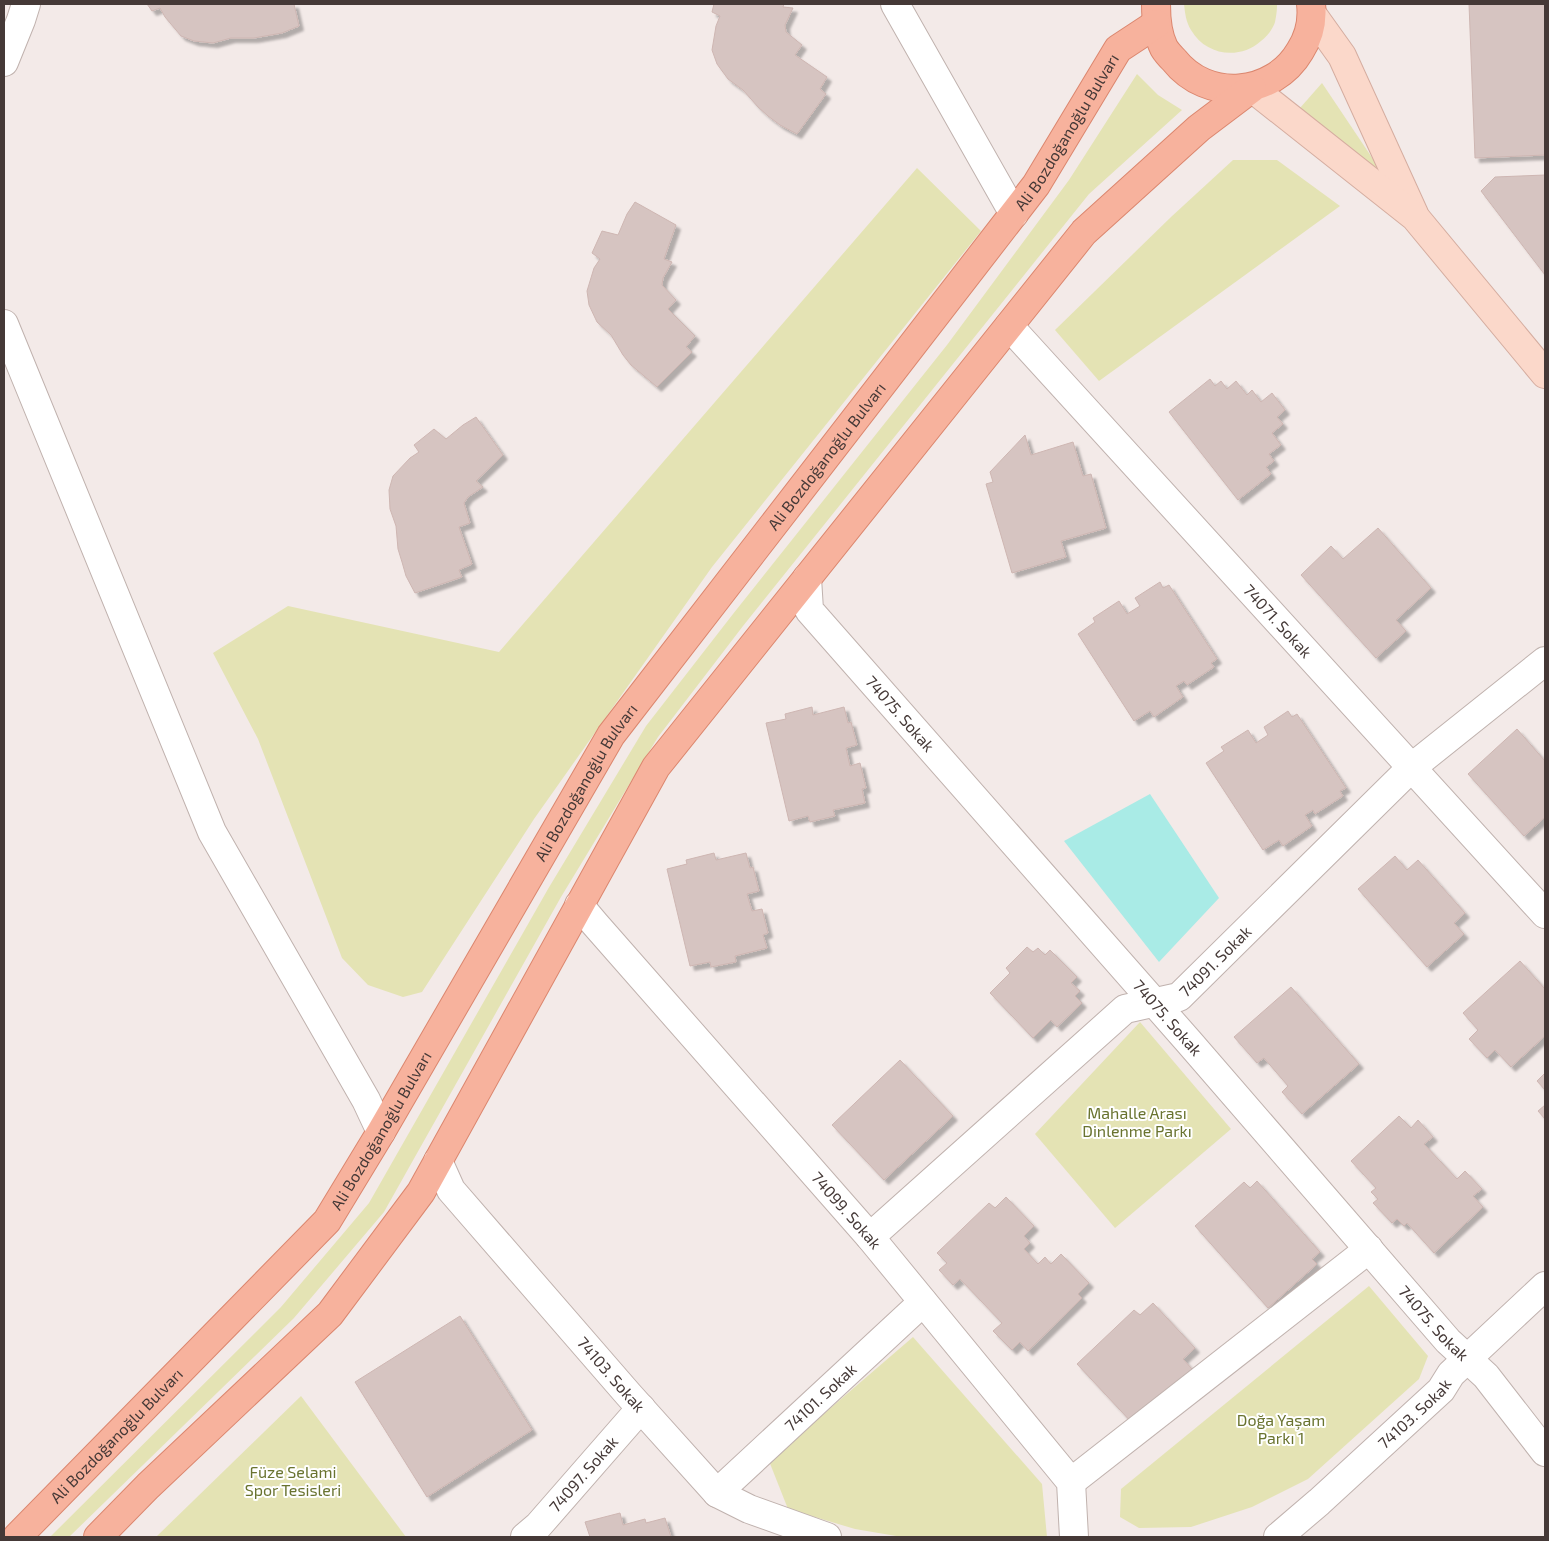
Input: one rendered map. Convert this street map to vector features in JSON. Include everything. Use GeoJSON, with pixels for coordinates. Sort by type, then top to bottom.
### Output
{"type":"FeatureCollection","features":[{"type":"Feature","properties":{"kind":"main road"},"geometry":{"type":"LineString","coordinates":[[98,1537],[148,1486],[330,1314],[421,1192],[656,768],[1084,232],[1199,128],[1252,88],[1276,78],[1294,62],[1307,39],[1314,7]]}},
{"type":"Feature","properties":{"kind":"main road"},"geometry":{"type":"LineString","coordinates":[[1314,7],[1342,56],[1415,217]]}},
{"type":"Feature","properties":{"kind":"main road","name":"Ali Bozdoğanoğlu Bulvarı"},"geometry":{"type":"LineString","coordinates":[[17,1537],[327,1221],[381,1132],[611,735],[1036,185],[1118,49],[1151,10]]}},
{"type":"Feature","properties":{"kind":"main road"},"geometry":{"type":"LineString","coordinates":[[1151,10],[1165,49],[1181,70],[1203,84],[1227,90],[1252,88],[1415,217],[1545,374]]}},
{"type":"Feature","properties":{"kind":"street"},"geometry":{"type":"LineString","coordinates":[[4,62],[26,4]]}},
{"type":"Feature","properties":{"kind":"street"},"geometry":{"type":"LineString","coordinates":[[894,4],[1014,214]]}},
{"type":"Feature","properties":{"kind":"street"},"geometry":{"type":"LineString","coordinates":[[4,324],[212,832],[366,1100],[381,1132]]}},
{"type":"Feature","properties":{"kind":"street","name":"74071. Sokak"},"geometry":{"type":"LineString","coordinates":[[1009,326],[1545,914]]}},
{"type":"Feature","properties":{"kind":"street","name":"74075. Sokak"},"geometry":{"type":"LineString","coordinates":[[807,578],[809,610],[1448,1341],[1486,1376],[1545,1452]]}},
{"type":"Feature","properties":{"kind":"street","name":"74091. Sokak"},"geometry":{"type":"LineString","coordinates":[[870,1236],[1124,1009],[1179,997],[1411,768],[1545,661]]}},
{"type":"Feature","properties":{"kind":"street","name":"74099. Sokak"},"geometry":{"type":"LineString","coordinates":[[579,905],[870,1236],[1071,1482]]}},
{"type":"Feature","properties":{"kind":"street","name":"74103. Sokak"},"geometry":{"type":"LineString","coordinates":[[438,1161],[452,1190],[717,1493],[749,1509],[827,1537]]}},
{"type":"Feature","properties":{"kind":"street"},"geometry":{"type":"LineString","coordinates":[[1074,1537],[1071,1482],[1369,1249]]}},
{"type":"Feature","properties":{"kind":"street","name":"74103. Sokak"},"geometry":{"type":"LineString","coordinates":[[1278,1537],[1441,1390],[1451,1374],[1467,1358],[1545,1286]]}},
{"type":"Feature","properties":{"kind":"street","name":"74101. Sokak"},"geometry":{"type":"LineString","coordinates":[[717,1493],[924,1302]]}},
{"type":"Feature","properties":{"kind":"street","name":"74097. Sokak"},"geometry":{"type":"LineString","coordinates":[[535,1533],[641,1408]]}},
{"type":"Feature","properties":{"kind":"green space"},"geometry":{"type":"Polygon","coordinates":[[[1184,4],[1277,4],[1277,8],[1274,25],[1270,32],[1253,47],[1234,53],[1214,50],[1197,39],[1188,24],[1184,4]]]}},
{"type":"Feature","properties":{"kind":"green space"},"geometry":{"type":"Polygon","coordinates":[[[1137,74],[1158,95],[1182,110],[1089,194],[743,626],[658,737],[561,897],[384,1212],[294,1318],[69,1537],[50,1537],[281,1307],[369,1203],[548,889],[646,726],[947,345],[1069,180],[1137,74]]]}},
{"type":"Feature","properties":{"kind":"green space"},"geometry":{"type":"Polygon","coordinates":[[[1322,83],[1391,186],[1300,108],[1322,83]]]}},
{"type":"Feature","properties":{"kind":"green space"},"geometry":{"type":"Polygon","coordinates":[[[1233,160],[1277,160],[1340,206],[1099,381],[1055,330],[1171,217],[1233,160]]]}},
{"type":"Feature","properties":{"kind":"green space"},"geometry":{"type":"Polygon","coordinates":[[[917,168],[981,231],[712,567],[534,819],[422,992],[403,997],[368,985],[342,958],[258,739],[213,653],[288,606],[499,652],[917,168]]]}},
{"type":"Feature","properties":{"kind":"green space","name":"Mahalle Arası Dinlenme Parkı"},"geometry":{"type":"Polygon","coordinates":[[[1140,1022],[1231,1129],[1115,1228],[1035,1134],[1140,1022]]]}},
{"type":"Feature","properties":{"kind":"green space","name":"Doğa Yaşam Parkı 1"},"geometry":{"type":"Polygon","coordinates":[[[1369,1286],[1428,1356],[1419,1379],[1308,1479],[1252,1507],[1191,1527],[1139,1528],[1120,1517],[1121,1489],[1369,1286]]]}},
{"type":"Feature","properties":{"kind":"green space"},"geometry":{"type":"Polygon","coordinates":[[[913,1337],[1042,1484],[1047,1537],[902,1537],[855,1529],[788,1509],[769,1461],[913,1337]]]}},
{"type":"Feature","properties":{"kind":"green space","name":"Füze Selami Spor Tesisleri"},"geometry":{"type":"Polygon","coordinates":[[[301,1396],[406,1537],[156,1537],[301,1396]]]}},
{"type":"Feature","properties":{"kind":"water"},"geometry":{"type":"Polygon","coordinates":[[[1150,794],[1219,898],[1159,962],[1064,841],[1150,794]]]}},
{"type":"Feature","properties":{"kind":"building"},"geometry":{"type":"Polygon","coordinates":[[[147,4],[294,4],[299,26],[282,33],[254,38],[231,38],[213,43],[194,41],[181,36],[160,8],[152,11],[147,4]]]}},
{"type":"Feature","properties":{"kind":"building"},"geometry":{"type":"Polygon","coordinates":[[[714,4],[784,4],[783,7],[793,8],[785,25],[786,32],[802,45],[795,55],[827,77],[820,89],[826,94],[797,134],[768,116],[743,90],[728,79],[717,64],[712,50],[716,26],[720,16],[712,12],[714,4]]]}},
{"type":"Feature","properties":{"kind":"building"},"geometry":{"type":"Polygon","coordinates":[[[1469,4],[1545,4],[1545,155],[1475,158],[1469,4]]]}},
{"type":"Feature","properties":{"kind":"building"},"geometry":{"type":"Polygon","coordinates":[[[1545,175],[1545,275],[1481,191],[1495,177],[1545,175]]]}},
{"type":"Feature","properties":{"kind":"building"},"geometry":{"type":"Polygon","coordinates":[[[635,202],[676,225],[664,259],[672,262],[663,278],[662,285],[676,300],[668,309],[695,336],[686,347],[692,352],[657,387],[631,365],[611,335],[597,322],[589,305],[587,291],[594,268],[600,259],[592,253],[602,231],[618,235],[627,214],[635,202]]]}},
{"type":"Feature","properties":{"kind":"building"},"geometry":{"type":"Polygon","coordinates":[[[1210,379],[1215,386],[1221,381],[1227,389],[1236,381],[1247,395],[1252,390],[1261,402],[1272,393],[1285,410],[1277,417],[1283,424],[1272,433],[1281,445],[1269,454],[1274,461],[1266,467],[1271,474],[1238,500],[1169,412],[1210,379]]]}},
{"type":"Feature","properties":{"kind":"building"},"geometry":{"type":"Polygon","coordinates":[[[476,417],[503,455],[476,481],[483,487],[468,497],[464,503],[470,523],[459,527],[472,564],[459,570],[462,577],[415,593],[406,576],[398,549],[396,526],[390,509],[389,490],[393,476],[410,458],[419,452],[414,445],[434,429],[446,439],[476,417]]]}},
{"type":"Feature","properties":{"kind":"building"},"geometry":{"type":"Polygon","coordinates":[[[1025,435],[1031,455],[1073,442],[1083,476],[1091,474],[1106,528],[1061,541],[1066,557],[1012,573],[986,484],[993,482],[990,472],[1025,435]]]}},
{"type":"Feature","properties":{"kind":"building"},"geometry":{"type":"Polygon","coordinates":[[[1378,528],[1431,588],[1396,620],[1406,631],[1376,658],[1301,575],[1331,546],[1343,559],[1378,528]]]}},
{"type":"Feature","properties":{"kind":"building"},"geometry":{"type":"Polygon","coordinates":[[[1160,582],[1163,588],[1169,585],[1217,659],[1211,663],[1214,667],[1187,685],[1184,681],[1176,686],[1183,697],[1154,717],[1150,711],[1134,721],[1078,634],[1095,622],[1093,618],[1119,601],[1127,614],[1140,606],[1135,598],[1160,582]]]}},
{"type":"Feature","properties":{"kind":"building"},"geometry":{"type":"Polygon","coordinates":[[[812,707],[813,715],[844,707],[848,723],[851,722],[857,745],[846,748],[850,766],[860,763],[866,788],[862,789],[865,803],[833,810],[835,816],[810,822],[808,816],[789,821],[766,723],[786,719],[785,714],[812,707]]]}},
{"type":"Feature","properties":{"kind":"building"},"geometry":{"type":"Polygon","coordinates":[[[1288,711],[1292,717],[1297,714],[1346,788],[1340,791],[1343,796],[1315,814],[1313,810],[1305,815],[1312,826],[1283,846],[1279,840],[1263,850],[1206,763],[1224,751],[1221,747],[1248,730],[1256,743],[1268,735],[1264,727],[1288,711]]]}},
{"type":"Feature","properties":{"kind":"building"},"geometry":{"type":"Polygon","coordinates":[[[1517,729],[1545,761],[1545,817],[1524,836],[1468,774],[1517,729]]]}},
{"type":"Feature","properties":{"kind":"building"},"geometry":{"type":"Polygon","coordinates":[[[714,853],[716,860],[746,853],[750,868],[753,867],[759,891],[747,894],[752,911],[762,909],[768,933],[763,935],[767,948],[735,956],[736,962],[711,967],[710,962],[690,966],[667,869],[687,864],[686,860],[714,853]]]}},
{"type":"Feature","properties":{"kind":"building"},"geometry":{"type":"Polygon","coordinates":[[[1395,856],[1407,870],[1418,860],[1465,913],[1454,923],[1464,934],[1427,967],[1358,889],[1395,856]]]}},
{"type":"Feature","properties":{"kind":"building"},"geometry":{"type":"Polygon","coordinates":[[[1027,947],[1033,952],[1038,948],[1045,955],[1050,950],[1077,977],[1071,983],[1080,991],[1075,996],[1082,1003],[1057,1027],[1051,1020],[1033,1038],[990,993],[1010,973],[1006,968],[1027,947]]]}},
{"type":"Feature","properties":{"kind":"building"},"geometry":{"type":"Polygon","coordinates":[[[1520,961],[1545,989],[1545,1036],[1511,1067],[1495,1050],[1487,1058],[1469,1039],[1478,1030],[1463,1013],[1520,961]]]}},
{"type":"Feature","properties":{"kind":"building"},"geometry":{"type":"Polygon","coordinates":[[[1291,987],[1359,1064],[1302,1114],[1282,1092],[1288,1086],[1264,1058],[1257,1063],[1234,1037],[1291,987]]]}},
{"type":"Feature","properties":{"kind":"building"},"geometry":{"type":"Polygon","coordinates":[[[900,1060],[953,1116],[884,1180],[832,1125],[900,1060]]]}},
{"type":"Feature","properties":{"kind":"building"},"geometry":{"type":"Polygon","coordinates":[[[1545,1073],[1545,1090],[1537,1081],[1545,1073]]]}},
{"type":"Feature","properties":{"kind":"building"},"geometry":{"type":"Polygon","coordinates":[[[1545,1105],[1545,1119],[1538,1111],[1545,1105]]]}},
{"type":"Feature","properties":{"kind":"building"},"geometry":{"type":"Polygon","coordinates":[[[1399,1116],[1411,1128],[1418,1120],[1433,1137],[1424,1144],[1457,1179],[1465,1171],[1482,1189],[1473,1196],[1483,1207],[1434,1253],[1407,1223],[1404,1226],[1397,1219],[1392,1223],[1373,1203],[1378,1199],[1371,1192],[1376,1188],[1351,1161],[1399,1116]]]}},
{"type":"Feature","properties":{"kind":"building"},"geometry":{"type":"Polygon","coordinates":[[[1257,1181],[1320,1252],[1312,1259],[1317,1264],[1268,1308],[1195,1226],[1244,1182],[1250,1188],[1257,1181]]]}},
{"type":"Feature","properties":{"kind":"building"},"geometry":{"type":"Polygon","coordinates":[[[1006,1197],[1034,1226],[1024,1236],[1030,1243],[1024,1249],[1038,1264],[1045,1257],[1051,1264],[1061,1254],[1089,1283],[1078,1294],[1082,1298],[1028,1351],[1020,1342],[1012,1350],[993,1331],[1002,1323],[960,1279],[953,1285],[939,1270],[947,1263],[937,1253],[989,1203],[995,1208],[1006,1197]]]}},
{"type":"Feature","properties":{"kind":"building"},"geometry":{"type":"Polygon","coordinates":[[[1153,1303],[1195,1348],[1183,1359],[1193,1370],[1134,1425],[1077,1364],[1134,1310],[1140,1315],[1153,1303]]]}},
{"type":"Feature","properties":{"kind":"building"},"geometry":{"type":"Polygon","coordinates":[[[460,1316],[532,1430],[427,1497],[355,1382],[460,1316]]]}},
{"type":"Feature","properties":{"kind":"building"},"geometry":{"type":"Polygon","coordinates":[[[620,1513],[623,1525],[645,1519],[646,1523],[665,1518],[671,1537],[590,1537],[585,1522],[620,1513]]]}}]}
